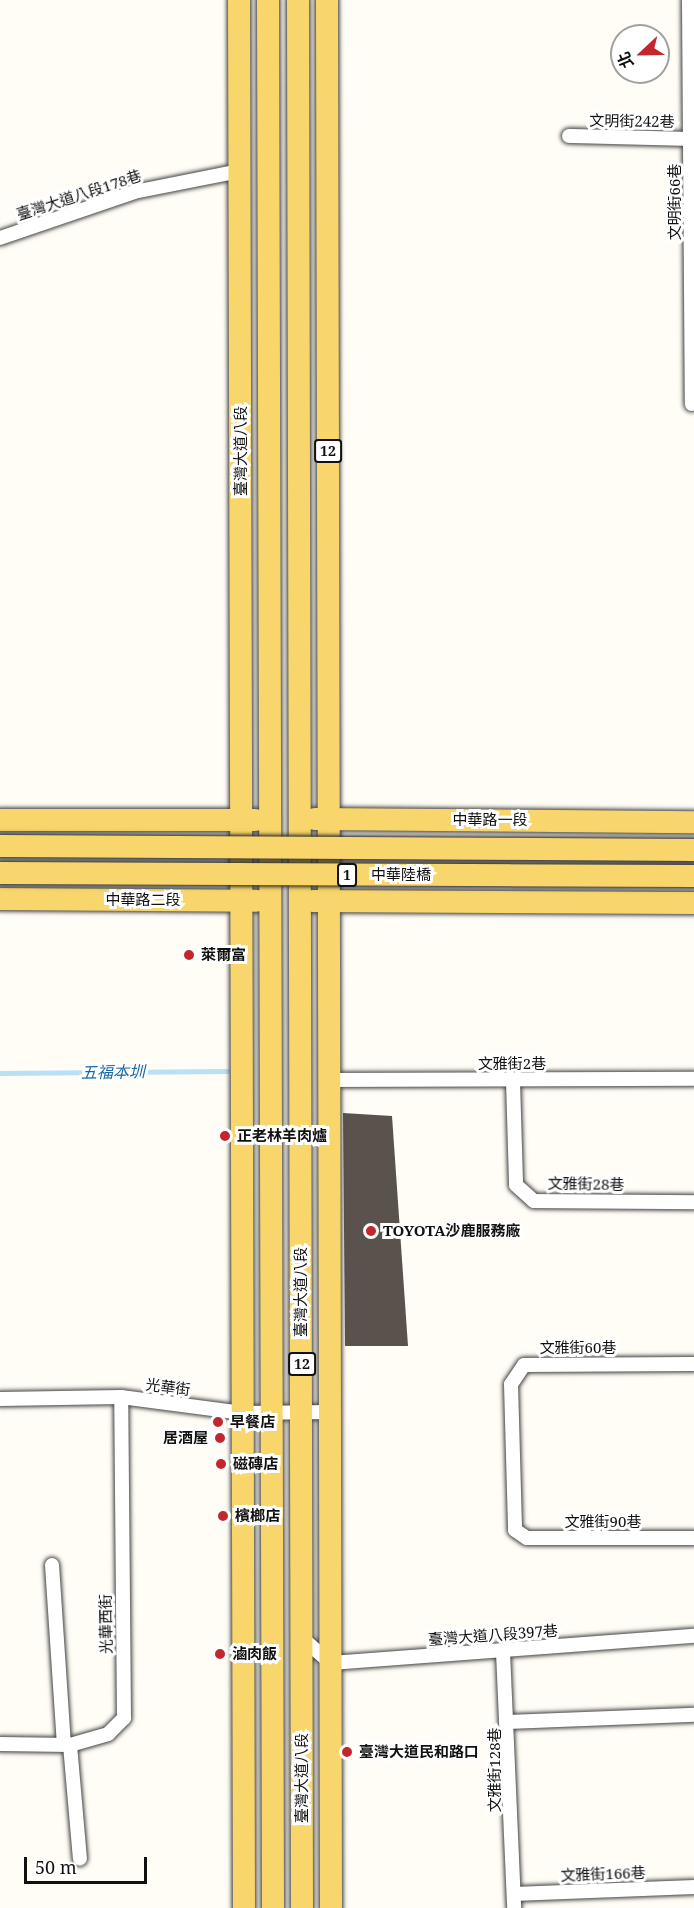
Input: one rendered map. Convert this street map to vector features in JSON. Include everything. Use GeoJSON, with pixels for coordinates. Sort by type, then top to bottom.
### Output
{"type":"FeatureCollection","features":[{"type":"Feature","properties":{"kind":"main road","name":"臺灣大道八段"},"geometry":{"type":"LineString","coordinates":[[239,0],[244,1908]]}},
{"type":"Feature","properties":{"kind":"main road","name":"臺灣大道八段"},"geometry":{"type":"LineString","coordinates":[[268,0],[285,819],[329,901]]}},
{"type":"Feature","properties":{"kind":"main road","name":"臺灣大道八段"},"geometry":{"type":"LineString","coordinates":[[273,1908],[272,1412],[285,901],[298,0]]}},
{"type":"Feature","properties":{"kind":"main road","name":"臺灣大道八段"},"geometry":{"type":"LineString","coordinates":[[327,0],[332,1908]]}},
{"type":"Feature","properties":{"kind":"main road","name":"臺灣大道八段"},"geometry":{"type":"LineString","coordinates":[[242,901],[285,819]]}},
{"type":"Feature","properties":{"kind":"main road","name":"中華路一段"},"geometry":{"type":"LineString","coordinates":[[285,819],[694,822]]}},
{"type":"Feature","properties":{"kind":"main road"},"geometry":{"type":"LineString","coordinates":[[0,820],[285,819]]}},
{"type":"Feature","properties":{"kind":"main road","name":"中華陸橋"},"geometry":{"type":"LineString","coordinates":[[0,846],[694,850]]}},
{"type":"Feature","properties":{"kind":"main road","name":"中華陸橋"},"geometry":{"type":"LineString","coordinates":[[0,873],[694,876]]}},
{"type":"Feature","properties":{"kind":"main road","name":"中華路二段"},"geometry":{"type":"LineString","coordinates":[[0,899],[285,901]]}},
{"type":"Feature","properties":{"kind":"main road","name":"臺灣大道八段"},"geometry":{"type":"LineString","coordinates":[[285,901],[302,1412],[302,1908]]}},
{"type":"Feature","properties":{"kind":"main road","name":"1"},"geometry":{"type":"LineString","coordinates":[[285,901],[694,903]]}},
{"type":"Feature","properties":{"kind":"street","name":"文明街66巷"},"geometry":{"type":"LineString","coordinates":[[689,0],[692,139],[692,404]]}},
{"type":"Feature","properties":{"kind":"street","name":"文明街242巷"},"geometry":{"type":"LineString","coordinates":[[569,136],[692,139]]}},
{"type":"Feature","properties":{"kind":"street","name":"臺灣大道八段178巷"},"geometry":{"type":"LineString","coordinates":[[0,238],[134,192],[239,171]]}},
{"type":"Feature","properties":{"kind":"street","name":"文雅街2巷"},"geometry":{"type":"LineString","coordinates":[[330,1080],[694,1079]]}},
{"type":"Feature","properties":{"kind":"street","name":"文雅街28巷"},"geometry":{"type":"LineString","coordinates":[[513,1081],[516,1185],[534,1200],[694,1202]]}},
{"type":"Feature","properties":{"kind":"street","name":"文雅街60巷"},"geometry":{"type":"LineString","coordinates":[[515,1530],[511,1384],[524,1365],[694,1364]]}},
{"type":"Feature","properties":{"kind":"street","name":"光華街"},"geometry":{"type":"LineString","coordinates":[[0,1399],[122,1397],[243,1413],[331,1412]]}},
{"type":"Feature","properties":{"kind":"street","name":"光華西街"},"geometry":{"type":"LineString","coordinates":[[0,1744],[67,1744],[108,1734],[124,1718],[122,1397]]}},
{"type":"Feature","properties":{"kind":"street","name":"文雅街90巷"},"geometry":{"type":"LineString","coordinates":[[515,1530],[527,1539],[694,1538]]}},
{"type":"Feature","properties":{"kind":"street"},"geometry":{"type":"LineString","coordinates":[[52,1565],[67,1744],[80,1859]]}},
{"type":"Feature","properties":{"kind":"street","name":"臺灣大道八段397巷"},"geometry":{"type":"LineString","coordinates":[[331,1662],[503,1652],[694,1636]]}},
{"type":"Feature","properties":{"kind":"street"},"geometry":{"type":"LineString","coordinates":[[302,1638],[331,1662]]}},
{"type":"Feature","properties":{"kind":"street"},"geometry":{"type":"LineString","coordinates":[[503,1652],[508,1722]]}},
{"type":"Feature","properties":{"kind":"street","name":"文雅街128巷"},"geometry":{"type":"LineString","coordinates":[[514,1901],[508,1722],[694,1715]]}},
{"type":"Feature","properties":{"kind":"street","name":"文雅街166巷"},"geometry":{"type":"LineString","coordinates":[[514,1901],[694,1887]]}},
{"type":"Feature","properties":{"kind":"building","name":"TOYOTA沙鹿服務廠"},"geometry":{"type":"Polygon","coordinates":[[[343,1113],[392,1116],[408,1346],[345,1346],[343,1113]]]}},
{"type":"Feature","properties":{"kind":"waterway","name":"五福本圳"},"geometry":{"type":"LineString","coordinates":[[0,1073],[227,1071]]}},
{"type":"Feature","properties":{"kind":"place","name":"萊爾富"},"geometry":{"type":"Point","coordinates":[189,955]}},
{"type":"Feature","properties":{"kind":"place","name":"正老林羊肉爐"},"geometry":{"type":"Point","coordinates":[225,1136]}},
{"type":"Feature","properties":{"kind":"place","name":"TOYOTA沙鹿服務廠"},"geometry":{"type":"Point","coordinates":[371,1231]}},
{"type":"Feature","properties":{"kind":"place","name":"早餐店"},"geometry":{"type":"Point","coordinates":[218,1422]}},
{"type":"Feature","properties":{"kind":"place","name":"居酒屋"},"geometry":{"type":"Point","coordinates":[220,1438]}},
{"type":"Feature","properties":{"kind":"place","name":"磁磚店"},"geometry":{"type":"Point","coordinates":[221,1464]}},
{"type":"Feature","properties":{"kind":"place","name":"檳榔店"},"geometry":{"type":"Point","coordinates":[223,1516]}},
{"type":"Feature","properties":{"kind":"place","name":"滷肉飯"},"geometry":{"type":"Point","coordinates":[220,1654]}},
{"type":"Feature","properties":{"kind":"place","name":"臺灣大道民和路口"},"geometry":{"type":"Point","coordinates":[347,1752]}}]}
